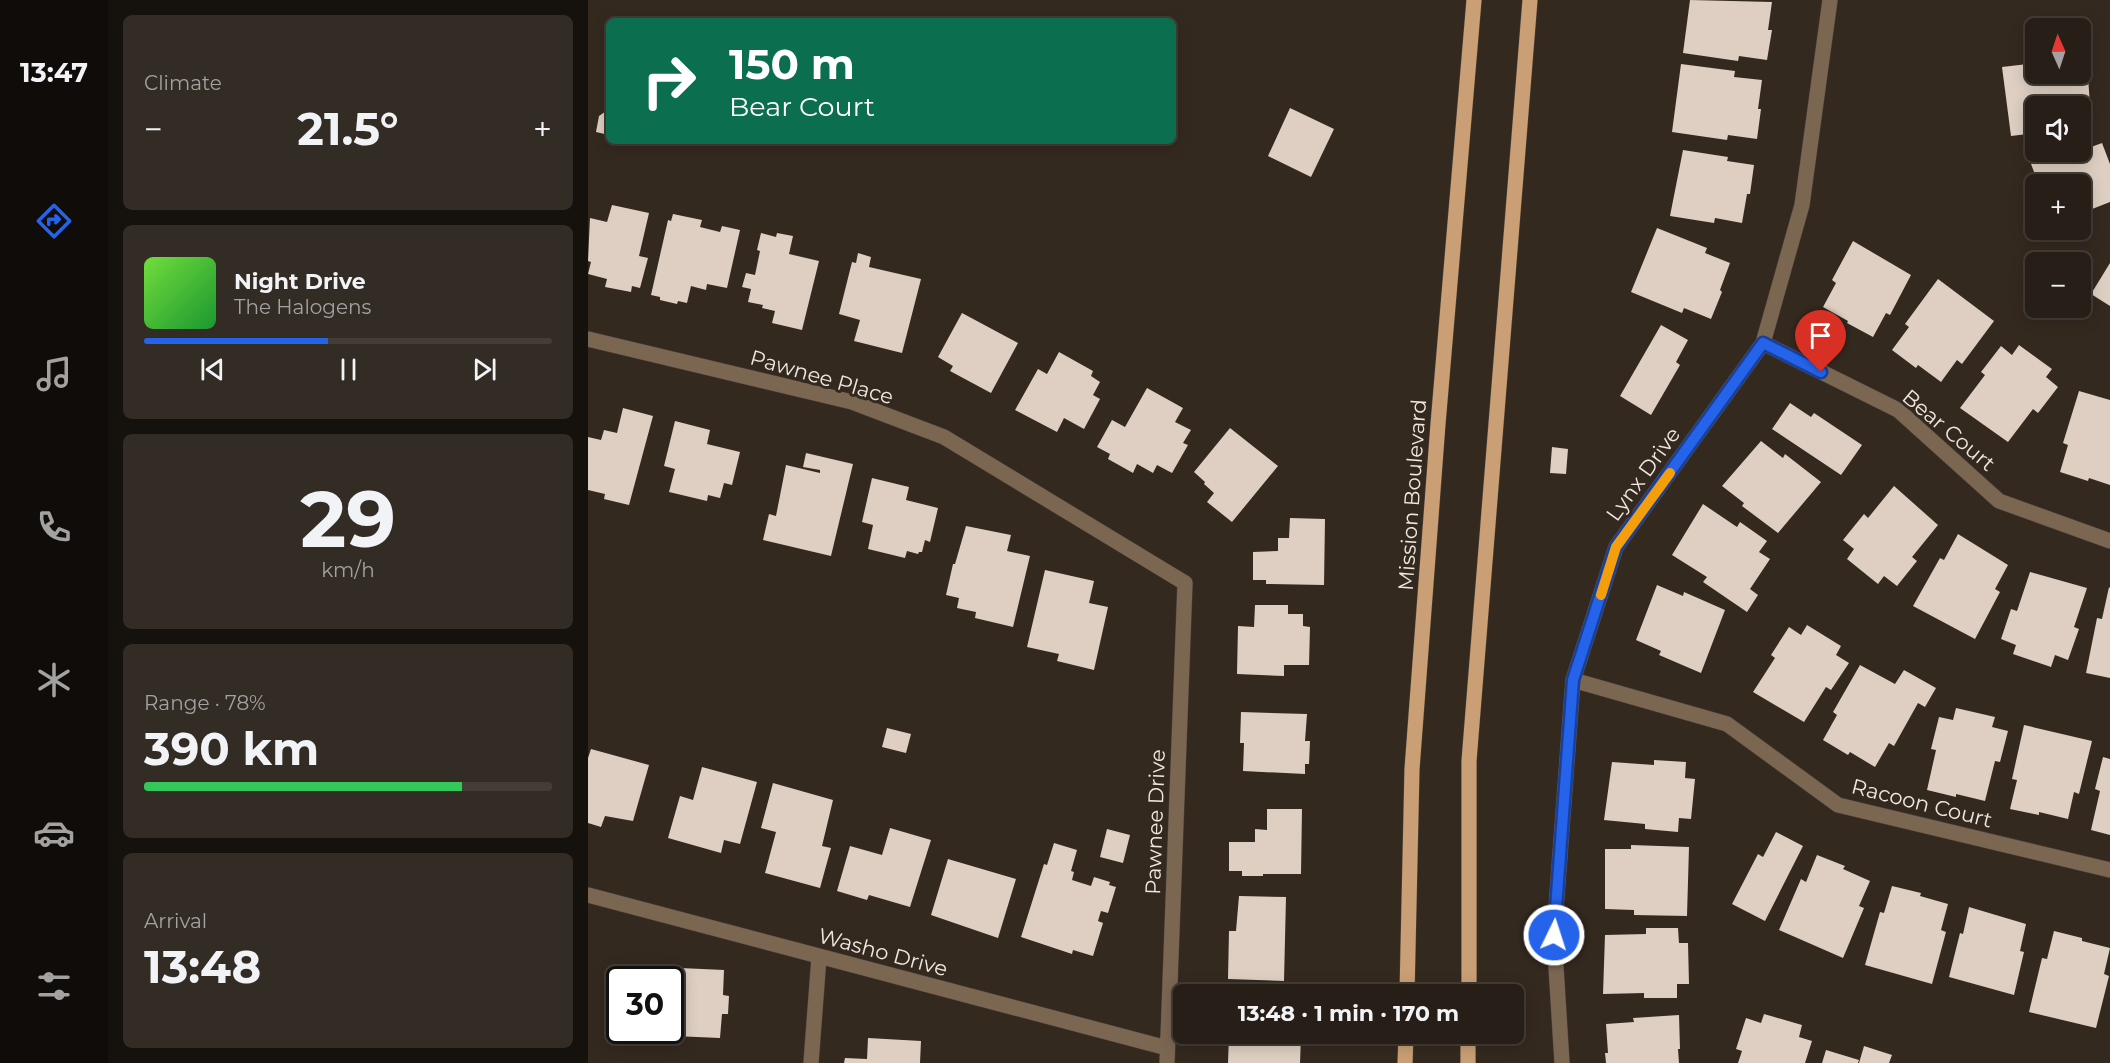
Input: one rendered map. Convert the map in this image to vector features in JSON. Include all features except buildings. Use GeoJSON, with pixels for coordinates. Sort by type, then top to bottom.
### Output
{"type":"FeatureCollection","features":[{"type":"Feature","properties":{"kind":"main road","name":"Mission Boulevard"},"geometry":{"type":"LineString","coordinates":[[1407,984],[1412,768],[1474,0]]}},
{"type":"Feature","properties":{"kind":"main road"},"geometry":{"type":"LineString","coordinates":[[1468,984],[1469,761],[1530,0]]}},
{"type":"Feature","properties":{"kind":"main road"},"geometry":{"type":"LineString","coordinates":[[1405,1063],[1406,1044]]}},
{"type":"Feature","properties":{"kind":"main road"},"geometry":{"type":"LineString","coordinates":[[1468,1044],[1468,1063]]}},
{"type":"Feature","properties":{"kind":"street","name":"Lynx Drive"},"geometry":{"type":"LineString","coordinates":[[1562,1063],[1554,935],[1573,680],[1616,547],[1763,343],[1803,205],[1830,0]]}},
{"type":"Feature","properties":{"kind":"street","name":"Pawnee Place"},"geometry":{"type":"LineString","coordinates":[[588,339],[852,402],[944,437],[1185,582]]}},
{"type":"Feature","properties":{"kind":"street","name":"Bear Court"},"geometry":{"type":"LineString","coordinates":[[1763,343],[1898,410],[1999,501],[2110,541]]}},
{"type":"Feature","properties":{"kind":"street","name":"Pawnee Drive"},"geometry":{"type":"LineString","coordinates":[[1167,1056],[1185,582]]}},
{"type":"Feature","properties":{"kind":"street","name":"Racoon Court"},"geometry":{"type":"LineString","coordinates":[[1573,680],[1727,724],[1838,805],[2110,870]]}},
{"type":"Feature","properties":{"kind":"street","name":"Washo Drive"},"geometry":{"type":"LineString","coordinates":[[588,895],[819,957],[1167,1056]]}},
{"type":"Feature","properties":{"kind":"street"},"geometry":{"type":"LineString","coordinates":[[811,1063],[819,957]]}},
{"type":"Feature","properties":{"kind":"slow traffic"},"geometry":{"type":"LineString","coordinates":[[1601,595],[1616,547],[1670,473]]}},
{"type":"Feature","properties":{"kind":"route"},"geometry":{"type":"LineString","coordinates":[[1554,935],[1573,680],[1616,547],[1763,343],[1821,372]]}}]}
